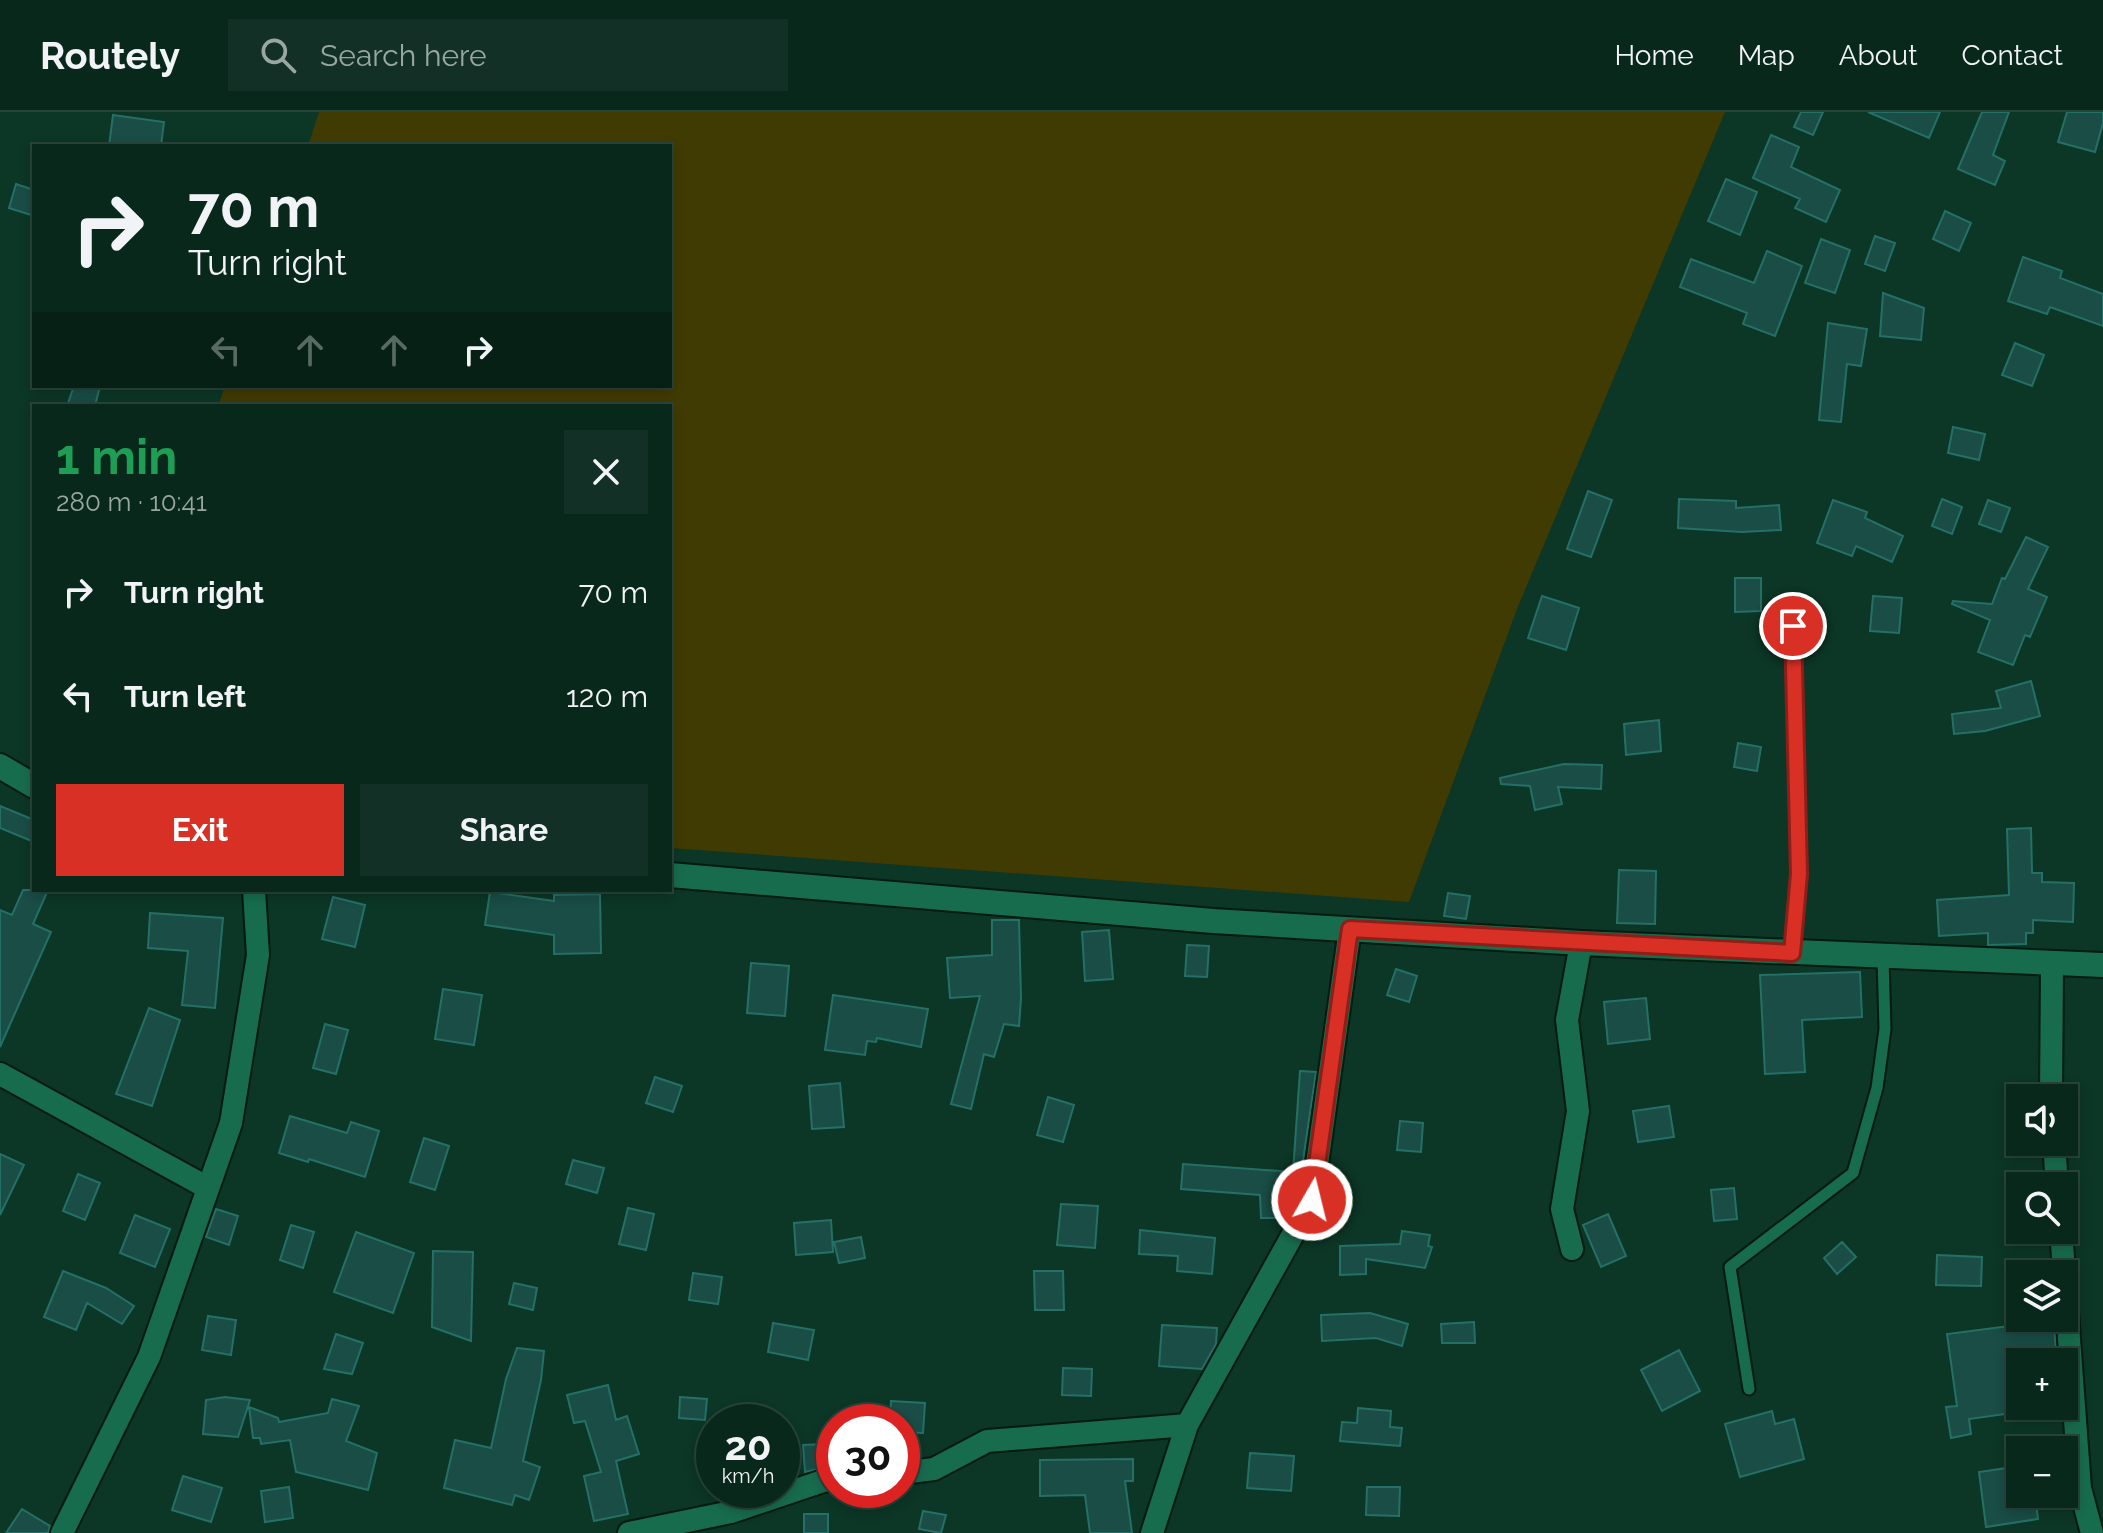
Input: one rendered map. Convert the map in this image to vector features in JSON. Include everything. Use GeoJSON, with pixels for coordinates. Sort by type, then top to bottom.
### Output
{"type":"FeatureCollection","features":[{"type":"Feature","properties":{"kind":"street"},"geometry":{"type":"LineString","coordinates":[[0,766],[32,785]]}},
{"type":"Feature","properties":{"kind":"street"},"geometry":{"type":"LineString","coordinates":[[672,875],[1350,929],[1581,943],[2103,965]]}},
{"type":"Feature","properties":{"kind":"street"},"geometry":{"type":"LineString","coordinates":[[62,1533],[149,1357],[231,1123],[258,955],[254,892]]}},
{"type":"Feature","properties":{"kind":"street"},"geometry":{"type":"LineString","coordinates":[[1152,1533],[1187,1425],[1312,1200],[1350,929]]}},
{"type":"Feature","properties":{"kind":"street"},"geometry":{"type":"LineString","coordinates":[[1572,1249],[1562,1209],[1578,1111],[1567,1020],[1581,943]]}},
{"type":"Feature","properties":{"kind":"street"},"geometry":{"type":"LineString","coordinates":[[2051,1084],[2052,965]]}},
{"type":"Feature","properties":{"kind":"street"},"geometry":{"type":"LineString","coordinates":[[0,1074],[208,1188]]}},
{"type":"Feature","properties":{"kind":"street"},"geometry":{"type":"LineString","coordinates":[[2062,1244],[2080,1488],[2092,1533]]}},
{"type":"Feature","properties":{"kind":"street"},"geometry":{"type":"LineString","coordinates":[[920,1471],[934,1469],[987,1441],[1187,1425]]}},
{"type":"Feature","properties":{"kind":"street"},"geometry":{"type":"LineString","coordinates":[[629,1533],[731,1512],[816,1483]]}},
{"type":"Feature","properties":{"kind":"lane"},"geometry":{"type":"LineString","coordinates":[[1792,953],[1799,874],[1793,626]]}},
{"type":"Feature","properties":{"kind":"lane"},"geometry":{"type":"LineString","coordinates":[[1749,1389],[1730,1267],[1853,1173],[1877,1088],[1885,1029],[1883,957]]}},
{"type":"Feature","properties":{"kind":"shaded area"},"geometry":{"type":"Polygon","coordinates":[[[319,112],[1725,112],[1517,609],[1409,902],[672,848],[672,404],[219,404],[224,388],[672,388],[672,144],[309,144],[319,112]]]}},
{"type":"Feature","properties":{"kind":"building"},"geometry":{"type":"Polygon","coordinates":[[[1801,112],[1823,112],[1813,135],[1794,127],[1801,112]]]}},
{"type":"Feature","properties":{"kind":"building"},"geometry":{"type":"Polygon","coordinates":[[[1868,112],[1940,112],[1929,138],[1868,112]]]}},
{"type":"Feature","properties":{"kind":"building"},"geometry":{"type":"Polygon","coordinates":[[[1982,112],[2009,112],[1993,155],[2005,161],[1995,185],[1958,169],[1982,112]]]}},
{"type":"Feature","properties":{"kind":"building"},"geometry":{"type":"Polygon","coordinates":[[[2067,112],[2103,112],[2095,152],[2058,142],[2067,112]]]}},
{"type":"Feature","properties":{"kind":"building"},"geometry":{"type":"Polygon","coordinates":[[[113,115],[164,122],[161,144],[109,144],[113,115]]]}},
{"type":"Feature","properties":{"kind":"building"},"geometry":{"type":"Polygon","coordinates":[[[1771,135],[1799,147],[1791,167],[1840,190],[1826,222],[1795,208],[1800,199],[1753,178],[1771,135]]]}},
{"type":"Feature","properties":{"kind":"building"},"geometry":{"type":"Polygon","coordinates":[[[1726,179],[1757,192],[1740,235],[1708,221],[1726,179]]]}},
{"type":"Feature","properties":{"kind":"building"},"geometry":{"type":"Polygon","coordinates":[[[16,184],[32,189],[32,215],[9,208],[16,184]]]}},
{"type":"Feature","properties":{"kind":"building"},"geometry":{"type":"Polygon","coordinates":[[[1945,211],[1971,223],[1959,251],[1933,239],[1945,211]]]}},
{"type":"Feature","properties":{"kind":"building"},"geometry":{"type":"Polygon","coordinates":[[[1875,236],[1895,243],[1885,271],[1865,264],[1875,236]]]}},
{"type":"Feature","properties":{"kind":"building"},"geometry":{"type":"Polygon","coordinates":[[[1821,239],[1850,250],[1835,293],[1805,283],[1821,239]]]}},
{"type":"Feature","properties":{"kind":"building"},"geometry":{"type":"Polygon","coordinates":[[[1767,251],[1802,266],[1775,336],[1743,324],[1747,313],[1680,287],[1691,259],[1754,283],[1767,251]]]}},
{"type":"Feature","properties":{"kind":"building"},"geometry":{"type":"Polygon","coordinates":[[[2023,257],[2062,271],[2060,278],[2103,294],[2103,326],[2050,307],[2047,314],[2008,301],[2023,257]]]}},
{"type":"Feature","properties":{"kind":"building"},"geometry":{"type":"Polygon","coordinates":[[[1883,293],[1924,308],[1921,340],[1880,336],[1883,293]]]}},
{"type":"Feature","properties":{"kind":"building"},"geometry":{"type":"Polygon","coordinates":[[[1828,323],[1867,329],[1861,366],[1847,364],[1841,422],[1819,420],[1828,323]]]}},
{"type":"Feature","properties":{"kind":"building"},"geometry":{"type":"Polygon","coordinates":[[[2015,343],[2044,355],[2032,386],[2002,375],[2015,343]]]}},
{"type":"Feature","properties":{"kind":"building"},"geometry":{"type":"Polygon","coordinates":[[[73,388],[100,388],[96,404],[68,404],[73,388]]]}},
{"type":"Feature","properties":{"kind":"building"},"geometry":{"type":"Polygon","coordinates":[[[1953,427],[1985,434],[1979,460],[1948,453],[1953,427]]]}},
{"type":"Feature","properties":{"kind":"building"},"geometry":{"type":"Polygon","coordinates":[[[1588,491],[1612,500],[1591,557],[1567,549],[1588,491]]]}},
{"type":"Feature","properties":{"kind":"building"},"geometry":{"type":"Polygon","coordinates":[[[1679,499],[1736,501],[1736,508],[1779,505],[1781,530],[1742,532],[1678,528],[1679,499]]]}},
{"type":"Feature","properties":{"kind":"building"},"geometry":{"type":"Polygon","coordinates":[[[1942,499],[1962,507],[1952,534],[1932,526],[1942,499]]]}},
{"type":"Feature","properties":{"kind":"building"},"geometry":{"type":"Polygon","coordinates":[[[1833,500],[1867,512],[1865,518],[1903,536],[1892,562],[1856,546],[1852,556],[1817,543],[1833,500]]]}},
{"type":"Feature","properties":{"kind":"building"},"geometry":{"type":"Polygon","coordinates":[[[1988,500],[2010,508],[2001,532],[1979,524],[1988,500]]]}},
{"type":"Feature","properties":{"kind":"building"},"geometry":{"type":"Polygon","coordinates":[[[2026,537],[2048,547],[2028,589],[2047,597],[2030,637],[2025,635],[2013,665],[1978,652],[1990,620],[1952,604],[1953,601],[1992,604],[2002,578],[2005,579],[2026,537]]]}},
{"type":"Feature","properties":{"kind":"building"},"geometry":{"type":"Polygon","coordinates":[[[1735,578],[1761,578],[1761,611],[1735,612],[1735,578]]]}},
{"type":"Feature","properties":{"kind":"building"},"geometry":{"type":"Polygon","coordinates":[[[1542,596],[1579,608],[1566,650],[1528,638],[1542,596]]]}},
{"type":"Feature","properties":{"kind":"building"},"geometry":{"type":"Polygon","coordinates":[[[1873,596],[1902,598],[1899,633],[1870,631],[1873,596]]]}},
{"type":"Feature","properties":{"kind":"building"},"geometry":{"type":"Polygon","coordinates":[[[2031,681],[2040,716],[1985,731],[1954,734],[1952,714],[2001,708],[1996,691],[2031,681]]]}},
{"type":"Feature","properties":{"kind":"building"},"geometry":{"type":"Polygon","coordinates":[[[1659,720],[1661,751],[1626,755],[1624,724],[1659,720]]]}},
{"type":"Feature","properties":{"kind":"building"},"geometry":{"type":"Polygon","coordinates":[[[1738,743],[1761,747],[1757,771],[1734,767],[1738,743]]]}},
{"type":"Feature","properties":{"kind":"building"},"geometry":{"type":"Polygon","coordinates":[[[1564,764],[1602,765],[1601,789],[1558,787],[1562,804],[1535,810],[1530,786],[1501,784],[1500,778],[1564,764]]]}},
{"type":"Feature","properties":{"kind":"building"},"geometry":{"type":"Polygon","coordinates":[[[0,806],[32,819],[32,841],[0,828],[0,806]]]}},
{"type":"Feature","properties":{"kind":"building"},"geometry":{"type":"Polygon","coordinates":[[[2031,828],[2032,873],[2042,873],[2042,882],[2074,883],[2073,922],[2033,920],[2033,933],[2026,933],[2026,944],[1988,945],[1988,933],[1939,936],[1937,900],[2009,895],[2007,829],[2031,828]]]}},
{"type":"Feature","properties":{"kind":"building"},"geometry":{"type":"Polygon","coordinates":[[[1619,870],[1656,871],[1655,924],[1617,923],[1619,870]]]}},
{"type":"Feature","properties":{"kind":"building"},"geometry":{"type":"Polygon","coordinates":[[[23,890],[47,892],[33,924],[51,932],[0,1047],[0,910],[12,915],[23,890]]]}},
{"type":"Feature","properties":{"kind":"building"},"geometry":{"type":"Polygon","coordinates":[[[490,892],[554,901],[554,895],[600,894],[601,953],[554,954],[554,935],[485,925],[490,892]]]}},
{"type":"Feature","properties":{"kind":"building"},"geometry":{"type":"Polygon","coordinates":[[[1448,893],[1470,896],[1466,919],[1444,916],[1448,893]]]}},
{"type":"Feature","properties":{"kind":"building"},"geometry":{"type":"Polygon","coordinates":[[[333,897],[365,905],[355,947],[322,939],[333,897]]]}},
{"type":"Feature","properties":{"kind":"building"},"geometry":{"type":"Polygon","coordinates":[[[150,913],[223,918],[215,1008],[182,1005],[188,951],[148,948],[150,913]]]}},
{"type":"Feature","properties":{"kind":"building"},"geometry":{"type":"Polygon","coordinates":[[[992,920],[1019,920],[1019,1026],[1004,1024],[994,1057],[984,1054],[971,1109],[951,1104],[980,996],[950,998],[947,958],[992,955],[992,920]]]}},
{"type":"Feature","properties":{"kind":"building"},"geometry":{"type":"Polygon","coordinates":[[[1109,930],[1113,979],[1085,981],[1082,932],[1109,930]]]}},
{"type":"Feature","properties":{"kind":"building"},"geometry":{"type":"Polygon","coordinates":[[[1187,945],[1209,946],[1207,977],[1185,976],[1187,945]]]}},
{"type":"Feature","properties":{"kind":"building"},"geometry":{"type":"Polygon","coordinates":[[[751,963],[789,966],[785,1016],[747,1013],[751,963]]]}},
{"type":"Feature","properties":{"kind":"building"},"geometry":{"type":"Polygon","coordinates":[[[1396,969],[1417,976],[1409,1002],[1387,995],[1396,969]]]}},
{"type":"Feature","properties":{"kind":"building"},"geometry":{"type":"Polygon","coordinates":[[[1860,972],[1862,1017],[1802,1020],[1805,1072],[1765,1074],[1760,975],[1860,972]]]}},
{"type":"Feature","properties":{"kind":"building"},"geometry":{"type":"Polygon","coordinates":[[[443,989],[482,995],[474,1045],[435,1039],[443,989]]]}},
{"type":"Feature","properties":{"kind":"building"},"geometry":{"type":"Polygon","coordinates":[[[833,995],[928,1009],[921,1047],[877,1038],[876,1042],[867,1041],[865,1055],[825,1050],[833,995]]]}},
{"type":"Feature","properties":{"kind":"building"},"geometry":{"type":"Polygon","coordinates":[[[1646,998],[1650,1039],[1608,1044],[1604,1002],[1646,998]]]}},
{"type":"Feature","properties":{"kind":"building"},"geometry":{"type":"Polygon","coordinates":[[[149,1008],[180,1020],[152,1106],[116,1094],[149,1008]]]}},
{"type":"Feature","properties":{"kind":"building"},"geometry":{"type":"Polygon","coordinates":[[[325,1024],[348,1030],[336,1074],[313,1068],[325,1024]]]}},
{"type":"Feature","properties":{"kind":"building"},"geometry":{"type":"Polygon","coordinates":[[[1300,1071],[1316,1072],[1298,1195],[1286,1196],[1286,1218],[1261,1218],[1260,1195],[1181,1189],[1183,1164],[1293,1172],[1300,1071]]]}},
{"type":"Feature","properties":{"kind":"building"},"geometry":{"type":"Polygon","coordinates":[[[655,1077],[682,1086],[673,1112],[646,1103],[655,1077]]]}},
{"type":"Feature","properties":{"kind":"building"},"geometry":{"type":"Polygon","coordinates":[[[840,1083],[844,1127],[812,1129],[809,1086],[840,1083]]]}},
{"type":"Feature","properties":{"kind":"building"},"geometry":{"type":"Polygon","coordinates":[[[1048,1097],[1074,1105],[1063,1142],[1037,1135],[1048,1097]]]}},
{"type":"Feature","properties":{"kind":"building"},"geometry":{"type":"Polygon","coordinates":[[[1669,1106],[1674,1137],[1638,1142],[1633,1111],[1669,1106]]]}},
{"type":"Feature","properties":{"kind":"building"},"geometry":{"type":"Polygon","coordinates":[[[290,1116],[347,1133],[351,1122],[379,1131],[365,1177],[279,1153],[290,1116]]]}},
{"type":"Feature","properties":{"kind":"building"},"geometry":{"type":"Polygon","coordinates":[[[1400,1121],[1423,1123],[1421,1152],[1397,1150],[1400,1121]]]}},
{"type":"Feature","properties":{"kind":"building"},"geometry":{"type":"Polygon","coordinates":[[[424,1138],[449,1146],[435,1190],[410,1182],[424,1138]]]}},
{"type":"Feature","properties":{"kind":"building"},"geometry":{"type":"Polygon","coordinates":[[[0,1154],[24,1165],[0,1215],[0,1154]]]}},
{"type":"Feature","properties":{"kind":"building"},"geometry":{"type":"Polygon","coordinates":[[[573,1160],[604,1168],[597,1193],[566,1184],[573,1160]]]}},
{"type":"Feature","properties":{"kind":"building"},"geometry":{"type":"Polygon","coordinates":[[[78,1174],[100,1183],[85,1220],[63,1211],[78,1174]]]}},
{"type":"Feature","properties":{"kind":"building"},"geometry":{"type":"Polygon","coordinates":[[[1734,1188],[1737,1219],[1714,1221],[1711,1190],[1734,1188]]]}},
{"type":"Feature","properties":{"kind":"building"},"geometry":{"type":"Polygon","coordinates":[[[1061,1204],[1098,1206],[1095,1248],[1057,1245],[1061,1204]]]}},
{"type":"Feature","properties":{"kind":"building"},"geometry":{"type":"Polygon","coordinates":[[[628,1208],[654,1214],[646,1250],[619,1244],[628,1208]]]}},
{"type":"Feature","properties":{"kind":"building"},"geometry":{"type":"Polygon","coordinates":[[[216,1209],[238,1216],[229,1245],[206,1237],[216,1209]]]}},
{"type":"Feature","properties":{"kind":"building"},"geometry":{"type":"Polygon","coordinates":[[[1608,1214],[1626,1256],[1601,1267],[1583,1225],[1608,1214]]]}},
{"type":"Feature","properties":{"kind":"building"},"geometry":{"type":"Polygon","coordinates":[[[135,1215],[170,1229],[155,1267],[120,1253],[135,1215]]]}},
{"type":"Feature","properties":{"kind":"building"},"geometry":{"type":"Polygon","coordinates":[[[831,1220],[833,1252],[796,1255],[794,1223],[831,1220]]]}},
{"type":"Feature","properties":{"kind":"building"},"geometry":{"type":"Polygon","coordinates":[[[291,1225],[314,1232],[303,1268],[280,1260],[291,1225]]]}},
{"type":"Feature","properties":{"kind":"building"},"geometry":{"type":"Polygon","coordinates":[[[1140,1230],[1215,1238],[1212,1274],[1177,1271],[1178,1256],[1139,1254],[1140,1230]]]}},
{"type":"Feature","properties":{"kind":"building"},"geometry":{"type":"Polygon","coordinates":[[[1402,1231],[1430,1235],[1428,1246],[1432,1247],[1425,1268],[1366,1259],[1366,1274],[1340,1275],[1340,1246],[1400,1244],[1402,1231]]]}},
{"type":"Feature","properties":{"kind":"building"},"geometry":{"type":"Polygon","coordinates":[[[356,1232],[414,1253],[393,1313],[334,1292],[356,1232]]]}},
{"type":"Feature","properties":{"kind":"building"},"geometry":{"type":"Polygon","coordinates":[[[861,1237],[865,1258],[839,1263],[834,1242],[861,1237]]]}},
{"type":"Feature","properties":{"kind":"building"},"geometry":{"type":"Polygon","coordinates":[[[1842,1242],[1856,1257],[1837,1274],[1824,1258],[1842,1242]]]}},
{"type":"Feature","properties":{"kind":"building"},"geometry":{"type":"Polygon","coordinates":[[[433,1251],[473,1252],[471,1341],[432,1327],[433,1251]]]}},
{"type":"Feature","properties":{"kind":"building"},"geometry":{"type":"Polygon","coordinates":[[[1937,1255],[1982,1257],[1981,1286],[1936,1285],[1937,1255]]]}},
{"type":"Feature","properties":{"kind":"building"},"geometry":{"type":"Polygon","coordinates":[[[63,1271],[106,1288],[134,1306],[122,1324],[87,1303],[76,1330],[44,1317],[63,1271]]]}},
{"type":"Feature","properties":{"kind":"building"},"geometry":{"type":"Polygon","coordinates":[[[1034,1271],[1063,1271],[1064,1310],[1035,1310],[1034,1271]]]}},
{"type":"Feature","properties":{"kind":"building"},"geometry":{"type":"Polygon","coordinates":[[[693,1273],[722,1277],[718,1304],[689,1300],[693,1273]]]}},
{"type":"Feature","properties":{"kind":"building"},"geometry":{"type":"Polygon","coordinates":[[[514,1283],[537,1288],[533,1310],[509,1304],[514,1283]]]}},
{"type":"Feature","properties":{"kind":"building"},"geometry":{"type":"Polygon","coordinates":[[[1370,1313],[1408,1324],[1402,1346],[1376,1338],[1322,1341],[1321,1315],[1370,1313]]]}},
{"type":"Feature","properties":{"kind":"building"},"geometry":{"type":"Polygon","coordinates":[[[208,1316],[236,1320],[231,1355],[202,1350],[208,1316]]]}},
{"type":"Feature","properties":{"kind":"building"},"geometry":{"type":"Polygon","coordinates":[[[1474,1322],[1475,1343],[1442,1343],[1441,1324],[1474,1322]]]}},
{"type":"Feature","properties":{"kind":"building"},"geometry":{"type":"Polygon","coordinates":[[[773,1323],[814,1330],[808,1360],[768,1352],[773,1323]]]}},
{"type":"Feature","properties":{"kind":"building"},"geometry":{"type":"Polygon","coordinates":[[[1162,1325],[1217,1328],[1216,1344],[1202,1369],[1159,1366],[1162,1325]]]}},
{"type":"Feature","properties":{"kind":"building"},"geometry":{"type":"Polygon","coordinates":[[[2006,1326],[2006,1332],[2055,1332],[2056,1348],[2006,1348],[2006,1414],[1969,1419],[1971,1434],[1951,1438],[1946,1407],[1957,1406],[1947,1334],[2006,1326]]]}},
{"type":"Feature","properties":{"kind":"building"},"geometry":{"type":"Polygon","coordinates":[[[336,1334],[363,1343],[352,1374],[324,1369],[336,1334]]]}},
{"type":"Feature","properties":{"kind":"building"},"geometry":{"type":"Polygon","coordinates":[[[517,1348],[544,1351],[541,1380],[523,1461],[540,1467],[529,1500],[515,1495],[512,1505],[444,1488],[455,1440],[491,1448],[506,1379],[517,1348]]]}},
{"type":"Feature","properties":{"kind":"building"},"geometry":{"type":"Polygon","coordinates":[[[1679,1350],[1700,1391],[1662,1411],[1641,1370],[1679,1350]]]}},
{"type":"Feature","properties":{"kind":"building"},"geometry":{"type":"Polygon","coordinates":[[[1063,1368],[1092,1369],[1091,1396],[1062,1395],[1063,1368]]]}},
{"type":"Feature","properties":{"kind":"building"},"geometry":{"type":"Polygon","coordinates":[[[608,1385],[616,1420],[627,1416],[639,1454],[616,1461],[628,1514],[594,1521],[584,1476],[601,1472],[585,1421],[574,1423],[567,1395],[608,1385]]]}},
{"type":"Feature","properties":{"kind":"building"},"geometry":{"type":"Polygon","coordinates":[[[225,1397],[250,1400],[238,1437],[203,1434],[206,1400],[225,1397]]]}},
{"type":"Feature","properties":{"kind":"building"},"geometry":{"type":"Polygon","coordinates":[[[680,1397],[707,1399],[707,1404],[696,1404],[696,1419],[679,1418],[680,1397]]]}},
{"type":"Feature","properties":{"kind":"building"},"geometry":{"type":"Polygon","coordinates":[[[332,1399],[359,1406],[346,1441],[377,1453],[368,1490],[296,1472],[290,1440],[261,1444],[260,1438],[253,1438],[249,1407],[278,1418],[279,1422],[328,1413],[332,1399]]]}},
{"type":"Feature","properties":{"kind":"building"},"geometry":{"type":"Polygon","coordinates":[[[891,1401],[925,1403],[923,1433],[920,1433],[920,1404],[891,1404],[891,1401]]]}},
{"type":"Feature","properties":{"kind":"building"},"geometry":{"type":"Polygon","coordinates":[[[1358,1408],[1391,1411],[1390,1427],[1402,1428],[1400,1446],[1340,1441],[1342,1422],[1357,1423],[1358,1408]]]}},
{"type":"Feature","properties":{"kind":"building"},"geometry":{"type":"Polygon","coordinates":[[[1772,1411],[1775,1424],[1794,1419],[1804,1459],[1740,1477],[1725,1424],[1772,1411]]]}},
{"type":"Feature","properties":{"kind":"building"},"geometry":{"type":"Polygon","coordinates":[[[816,1444],[816,1470],[805,1472],[803,1445],[816,1444]]]}},
{"type":"Feature","properties":{"kind":"building"},"geometry":{"type":"Polygon","coordinates":[[[1250,1453],[1294,1456],[1291,1491],[1247,1488],[1250,1453]]]}},
{"type":"Feature","properties":{"kind":"building"},"geometry":{"type":"Polygon","coordinates":[[[1133,1459],[1133,1481],[1125,1481],[1132,1533],[1090,1533],[1085,1495],[1040,1496],[1040,1460],[1133,1459]]]}},
{"type":"Feature","properties":{"kind":"building"},"geometry":{"type":"Polygon","coordinates":[[[2006,1468],[2006,1508],[2037,1508],[2038,1519],[1986,1527],[1979,1472],[2006,1468]]]}},
{"type":"Feature","properties":{"kind":"building"},"geometry":{"type":"Polygon","coordinates":[[[183,1476],[222,1488],[211,1522],[172,1510],[183,1476]]]}},
{"type":"Feature","properties":{"kind":"building"},"geometry":{"type":"Polygon","coordinates":[[[289,1487],[293,1518],[265,1522],[261,1491],[289,1487]]]}},
{"type":"Feature","properties":{"kind":"building"},"geometry":{"type":"Polygon","coordinates":[[[1367,1487],[1400,1487],[1399,1516],[1366,1515],[1367,1487]]]}},
{"type":"Feature","properties":{"kind":"building"},"geometry":{"type":"Polygon","coordinates":[[[22,1509],[50,1526],[48,1533],[6,1533],[22,1509]]]}},
{"type":"Feature","properties":{"kind":"building"},"geometry":{"type":"Polygon","coordinates":[[[923,1511],[946,1515],[941,1533],[919,1529],[923,1511]]]}},
{"type":"Feature","properties":{"kind":"building"},"geometry":{"type":"Polygon","coordinates":[[[804,1514],[828,1514],[828,1533],[804,1533],[804,1514]]]}},
{"type":"Feature","properties":{"kind":"route"},"geometry":{"type":"LineString","coordinates":[[1312,1200],[1350,929],[1792,953],[1799,874],[1793,626]]}}]}
